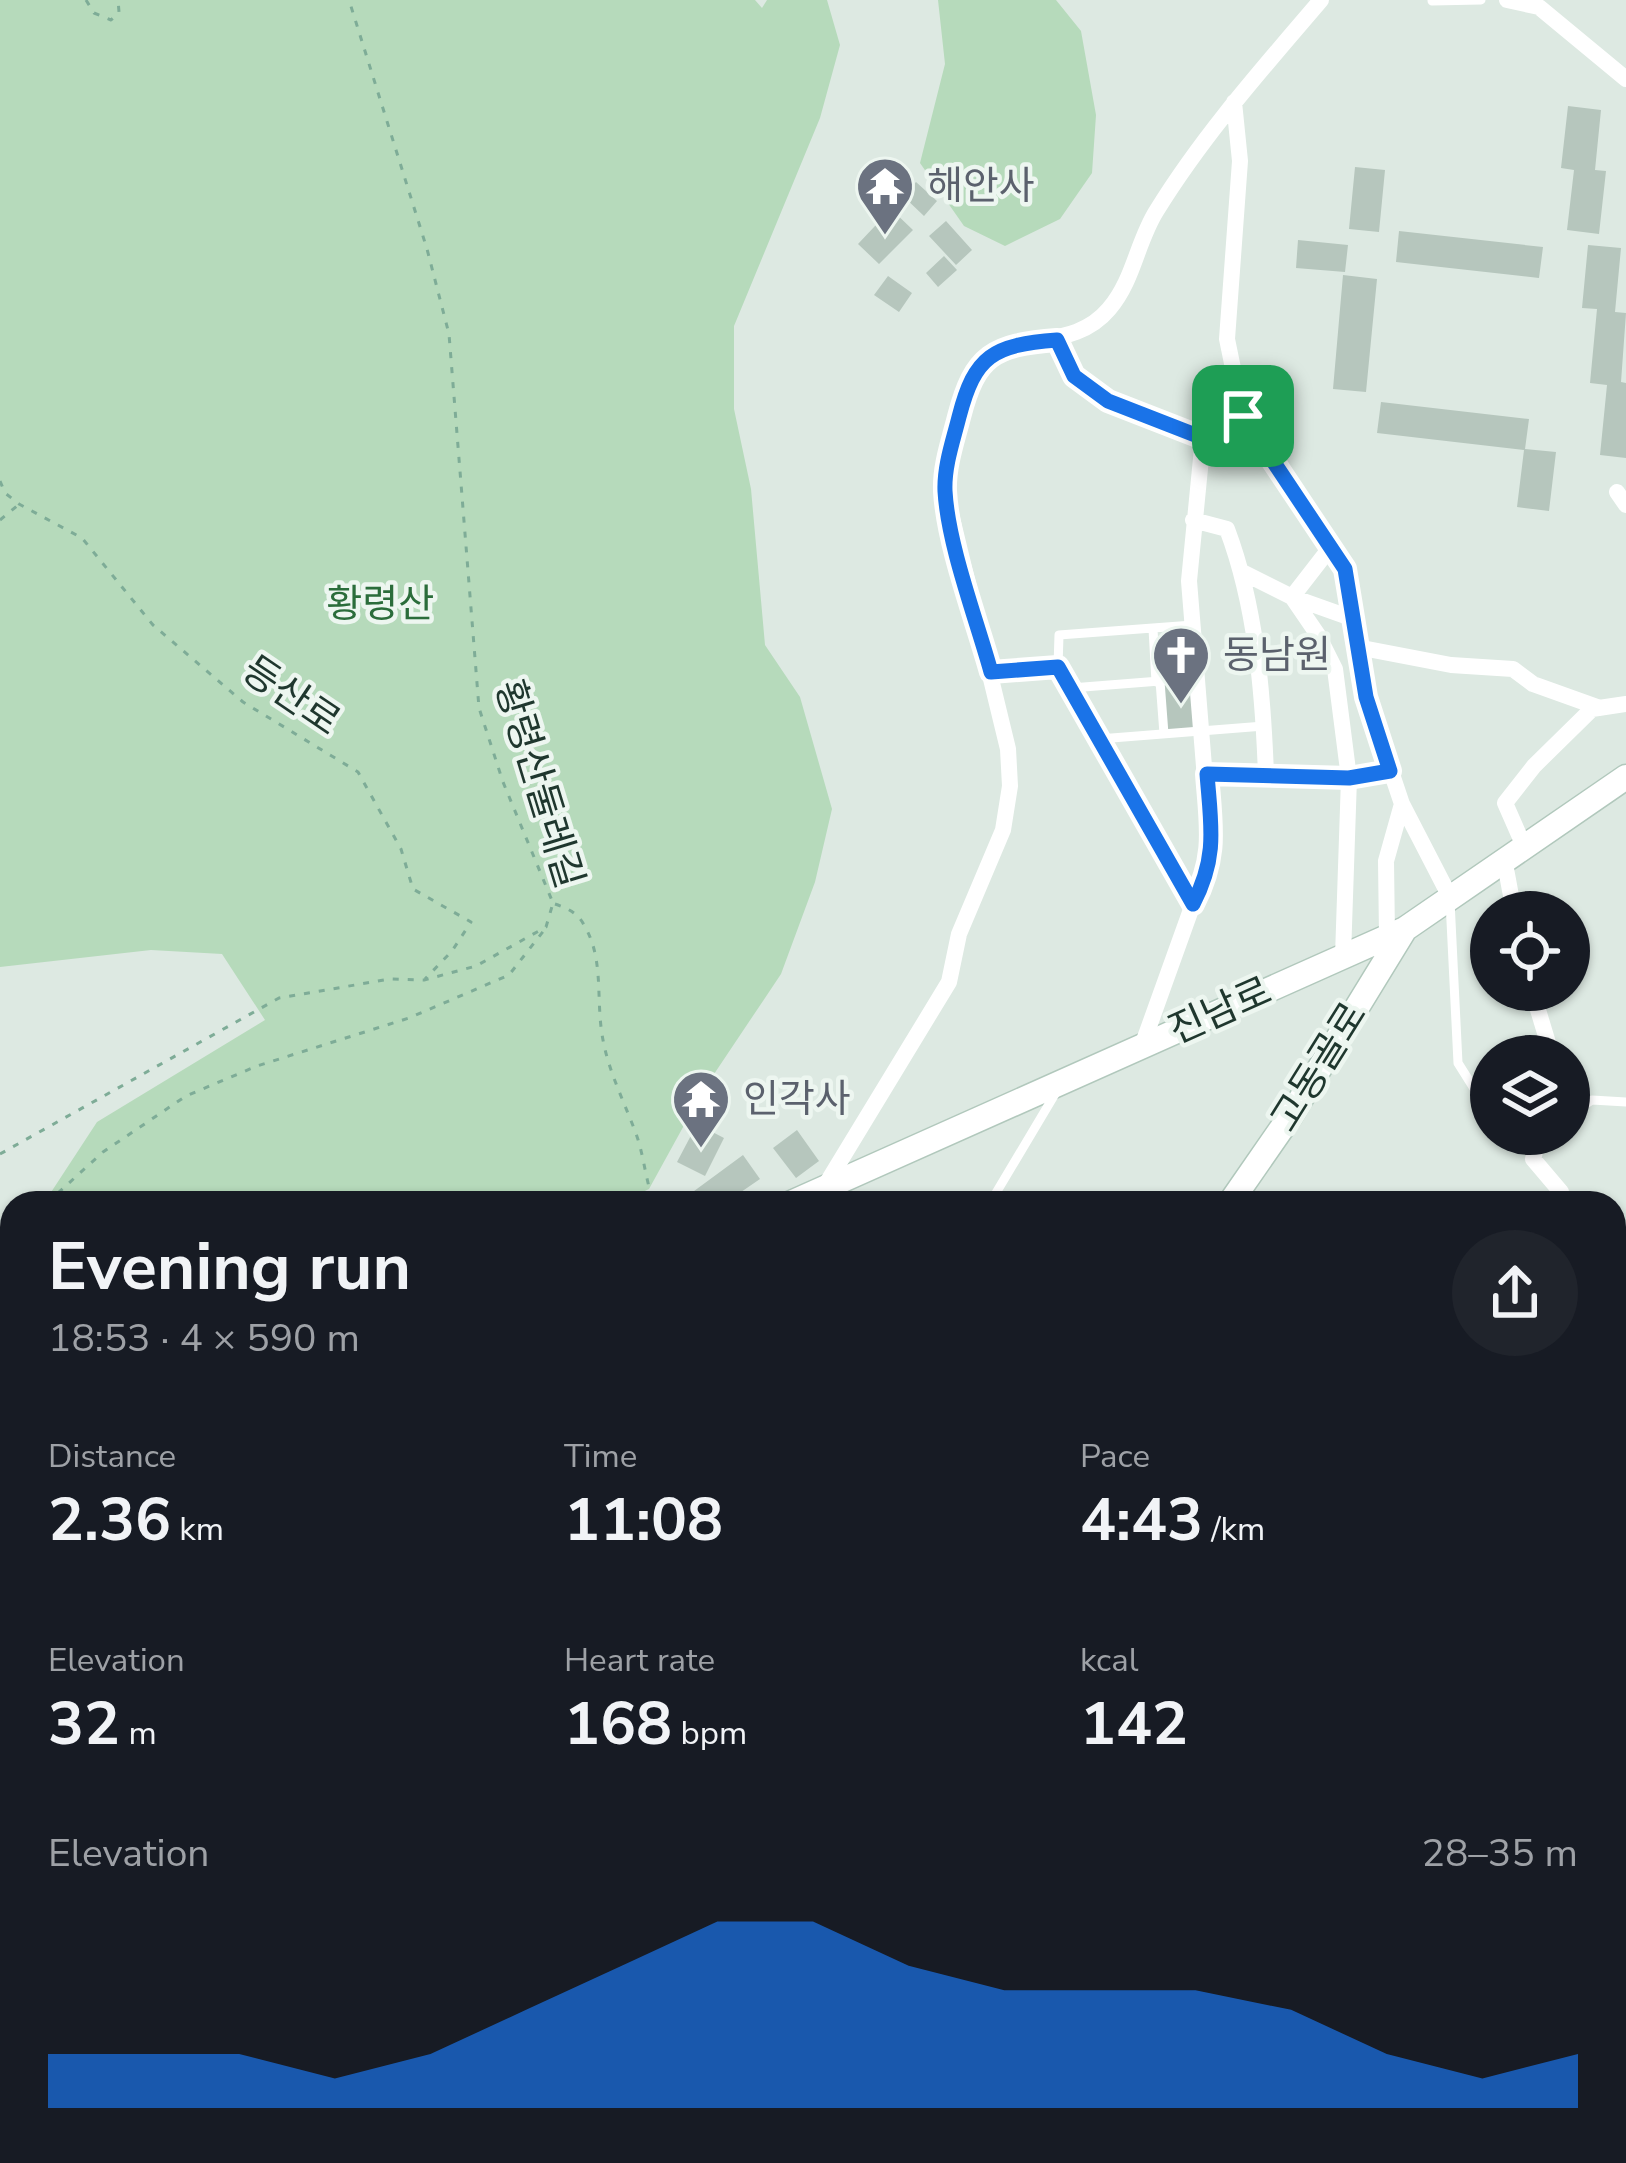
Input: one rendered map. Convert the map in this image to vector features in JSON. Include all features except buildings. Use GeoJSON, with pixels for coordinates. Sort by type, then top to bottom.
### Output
{"type":"FeatureCollection","features":[{"type":"Feature","properties":{"kind":"main road","name":"진남로"},"geometry":{"type":"LineString","coordinates":[[816,1191],[1396,932],[1626,778]]}},
{"type":"Feature","properties":{"kind":"main road","name":"고동골로"},"geometry":{"type":"LineString","coordinates":[[1238,1191],[1291,1114],[1396,932]]}},
{"type":"Feature","properties":{"kind":"street"},"geometry":{"type":"LineString","coordinates":[[824,1187],[949,982],[959,934],[1003,830],[1010,787],[1008,749],[949,517],[947,466],[968,383],[978,365],[1024,343],[1084,331],[1108,311],[1123,290],[1153,216],[1201,143],[1321,0]]}},
{"type":"Feature","properties":{"kind":"street"},"geometry":{"type":"LineString","coordinates":[[1507,0],[1539,8],[1626,79]]}},
{"type":"Feature","properties":{"kind":"street"},"geometry":{"type":"LineString","coordinates":[[1234,102],[1240,161],[1227,339],[1243,416],[1345,569],[1366,697],[1402,804],[1450,897]]}},
{"type":"Feature","properties":{"kind":"street"},"geometry":{"type":"LineString","coordinates":[[1057,340],[1074,376],[1108,401],[1203,438]]}},
{"type":"Feature","properties":{"kind":"street"},"geometry":{"type":"LineString","coordinates":[[1203,438],[1243,416]]}},
{"type":"Feature","properties":{"kind":"street"},"geometry":{"type":"LineString","coordinates":[[1142,1046],[1208,875],[1211,853],[1189,581],[1203,438]]}},
{"type":"Feature","properties":{"kind":"street"},"geometry":{"type":"LineString","coordinates":[[1193,520],[1227,529],[1244,573],[1266,775]]}},
{"type":"Feature","properties":{"kind":"street"},"geometry":{"type":"LineString","coordinates":[[1292,597],[1330,548]]}},
{"type":"Feature","properties":{"kind":"street"},"geometry":{"type":"LineString","coordinates":[[1244,573],[1292,597],[1352,618]]}},
{"type":"Feature","properties":{"kind":"street"},"geometry":{"type":"LineString","coordinates":[[1292,597],[1335,669],[1349,778],[1342,956]]}},
{"type":"Feature","properties":{"kind":"street"},"geometry":{"type":"LineString","coordinates":[[1357,647],[1451,664],[1513,669],[1533,684],[1600,708]]}},
{"type":"Feature","properties":{"kind":"street"},"geometry":{"type":"LineString","coordinates":[[991,672],[1058,667],[1193,904]]}},
{"type":"Feature","properties":{"kind":"street"},"geometry":{"type":"LineString","coordinates":[[1514,891],[1514,851],[1505,803],[1534,766],[1592,709],[1626,704]]}},
{"type":"Feature","properties":{"kind":"street"},"geometry":{"type":"LineString","coordinates":[[1207,774],[1349,778],[1390,771]]}},
{"type":"Feature","properties":{"kind":"street"},"geometry":{"type":"LineString","coordinates":[[1396,932],[1386,861],[1402,804]]}},
{"type":"Feature","properties":{"kind":"street"},"geometry":{"type":"LineString","coordinates":[[1534,1155],[1561,1191]]}},
{"type":"Feature","properties":{"kind":"lane"},"geometry":{"type":"LineString","coordinates":[[1432,1],[1481,0]]}},
{"type":"Feature","properties":{"kind":"lane"},"geometry":{"type":"LineString","coordinates":[[1058,667],[1059,635],[1193,625]]}},
{"type":"Feature","properties":{"kind":"lane"},"geometry":{"type":"LineString","coordinates":[[1153,629],[1164,734]]}},
{"type":"Feature","properties":{"kind":"lane"},"geometry":{"type":"LineString","coordinates":[[1070,688],[1198,678]]}},
{"type":"Feature","properties":{"kind":"lane"},"geometry":{"type":"LineString","coordinates":[[1099,739],[1264,726]]}},
{"type":"Feature","properties":{"kind":"lane"},"geometry":{"type":"LineString","coordinates":[[1450,897],[1458,1064],[1470,1083]]}},
{"type":"Feature","properties":{"kind":"lane"},"geometry":{"type":"LineString","coordinates":[[997,1191],[1063,1081]]}},
{"type":"Feature","properties":{"kind":"lane"},"geometry":{"type":"LineString","coordinates":[[1590,1101],[1626,1102]]}},
{"type":"Feature","properties":{"kind":"path"},"geometry":{"type":"LineString","coordinates":[[86,0],[104,20],[119,12],[118,0]]}},
{"type":"Feature","properties":{"kind":"path","name":"황령산둘레길"},"geometry":{"type":"LineString","coordinates":[[0,1154],[279,998],[390,979],[424,980],[476,965],[546,927],[553,903],[503,782],[479,708],[449,334],[349,0]]}},
{"type":"Feature","properties":{"kind":"path","name":"등산로"},"geometry":{"type":"LineString","coordinates":[[0,481],[5,493],[19,504],[82,538],[153,625],[242,702],[358,772],[401,849],[413,889],[471,922],[424,980]]}},
{"type":"Feature","properties":{"kind":"path"},"geometry":{"type":"LineString","coordinates":[[0,520],[19,504]]}},
{"type":"Feature","properties":{"kind":"path"},"geometry":{"type":"LineString","coordinates":[[553,903],[570,909],[585,925],[600,964],[602,1041],[637,1135],[649,1191]]}},
{"type":"Feature","properties":{"kind":"path"},"geometry":{"type":"LineString","coordinates":[[60,1191],[103,1152],[186,1096],[257,1066],[409,1018],[509,975],[546,927]]}},
{"type":"Feature","properties":{"kind":"green space","name":"황령산"},"geometry":{"type":"Polygon","coordinates":[[[0,0],[755,0],[762,8],[767,0],[827,0],[840,45],[820,118],[734,326],[734,409],[751,489],[765,645],[800,697],[832,809],[815,882],[781,974],[704,1089],[649,1189],[52,1191],[97,1122],[265,1020],[222,954],[151,950],[0,967],[0,0]]]}},
{"type":"Feature","properties":{"kind":"green space"},"geometry":{"type":"Polygon","coordinates":[[[938,0],[1056,0],[1081,31],[1096,115],[1092,173],[1060,219],[1005,246],[964,226],[920,163],[945,64],[938,0]]]}},
{"type":"Feature","properties":{"kind":"place","name":"해안사"},"geometry":{"type":"Point","coordinates":[885,237]}},
{"type":"Feature","properties":{"kind":"place","name":"동남원"},"geometry":{"type":"Point","coordinates":[1181,706]}},
{"type":"Feature","properties":{"kind":"place","name":"인각사"},"geometry":{"type":"Point","coordinates":[701,1150]}},
{"type":"Feature","properties":{"kind":"route"},"geometry":{"type":"LineString","coordinates":[[1057,340],[1074,376],[1108,401],[1203,438],[1243,416],[1345,569],[1366,697],[1390,771],[1349,778],[1207,774],[1211,853],[1208,875],[1193,904],[1058,667],[991,672],[949,517],[947,466],[968,383],[978,365],[1024,343],[1057,340]]}}]}
